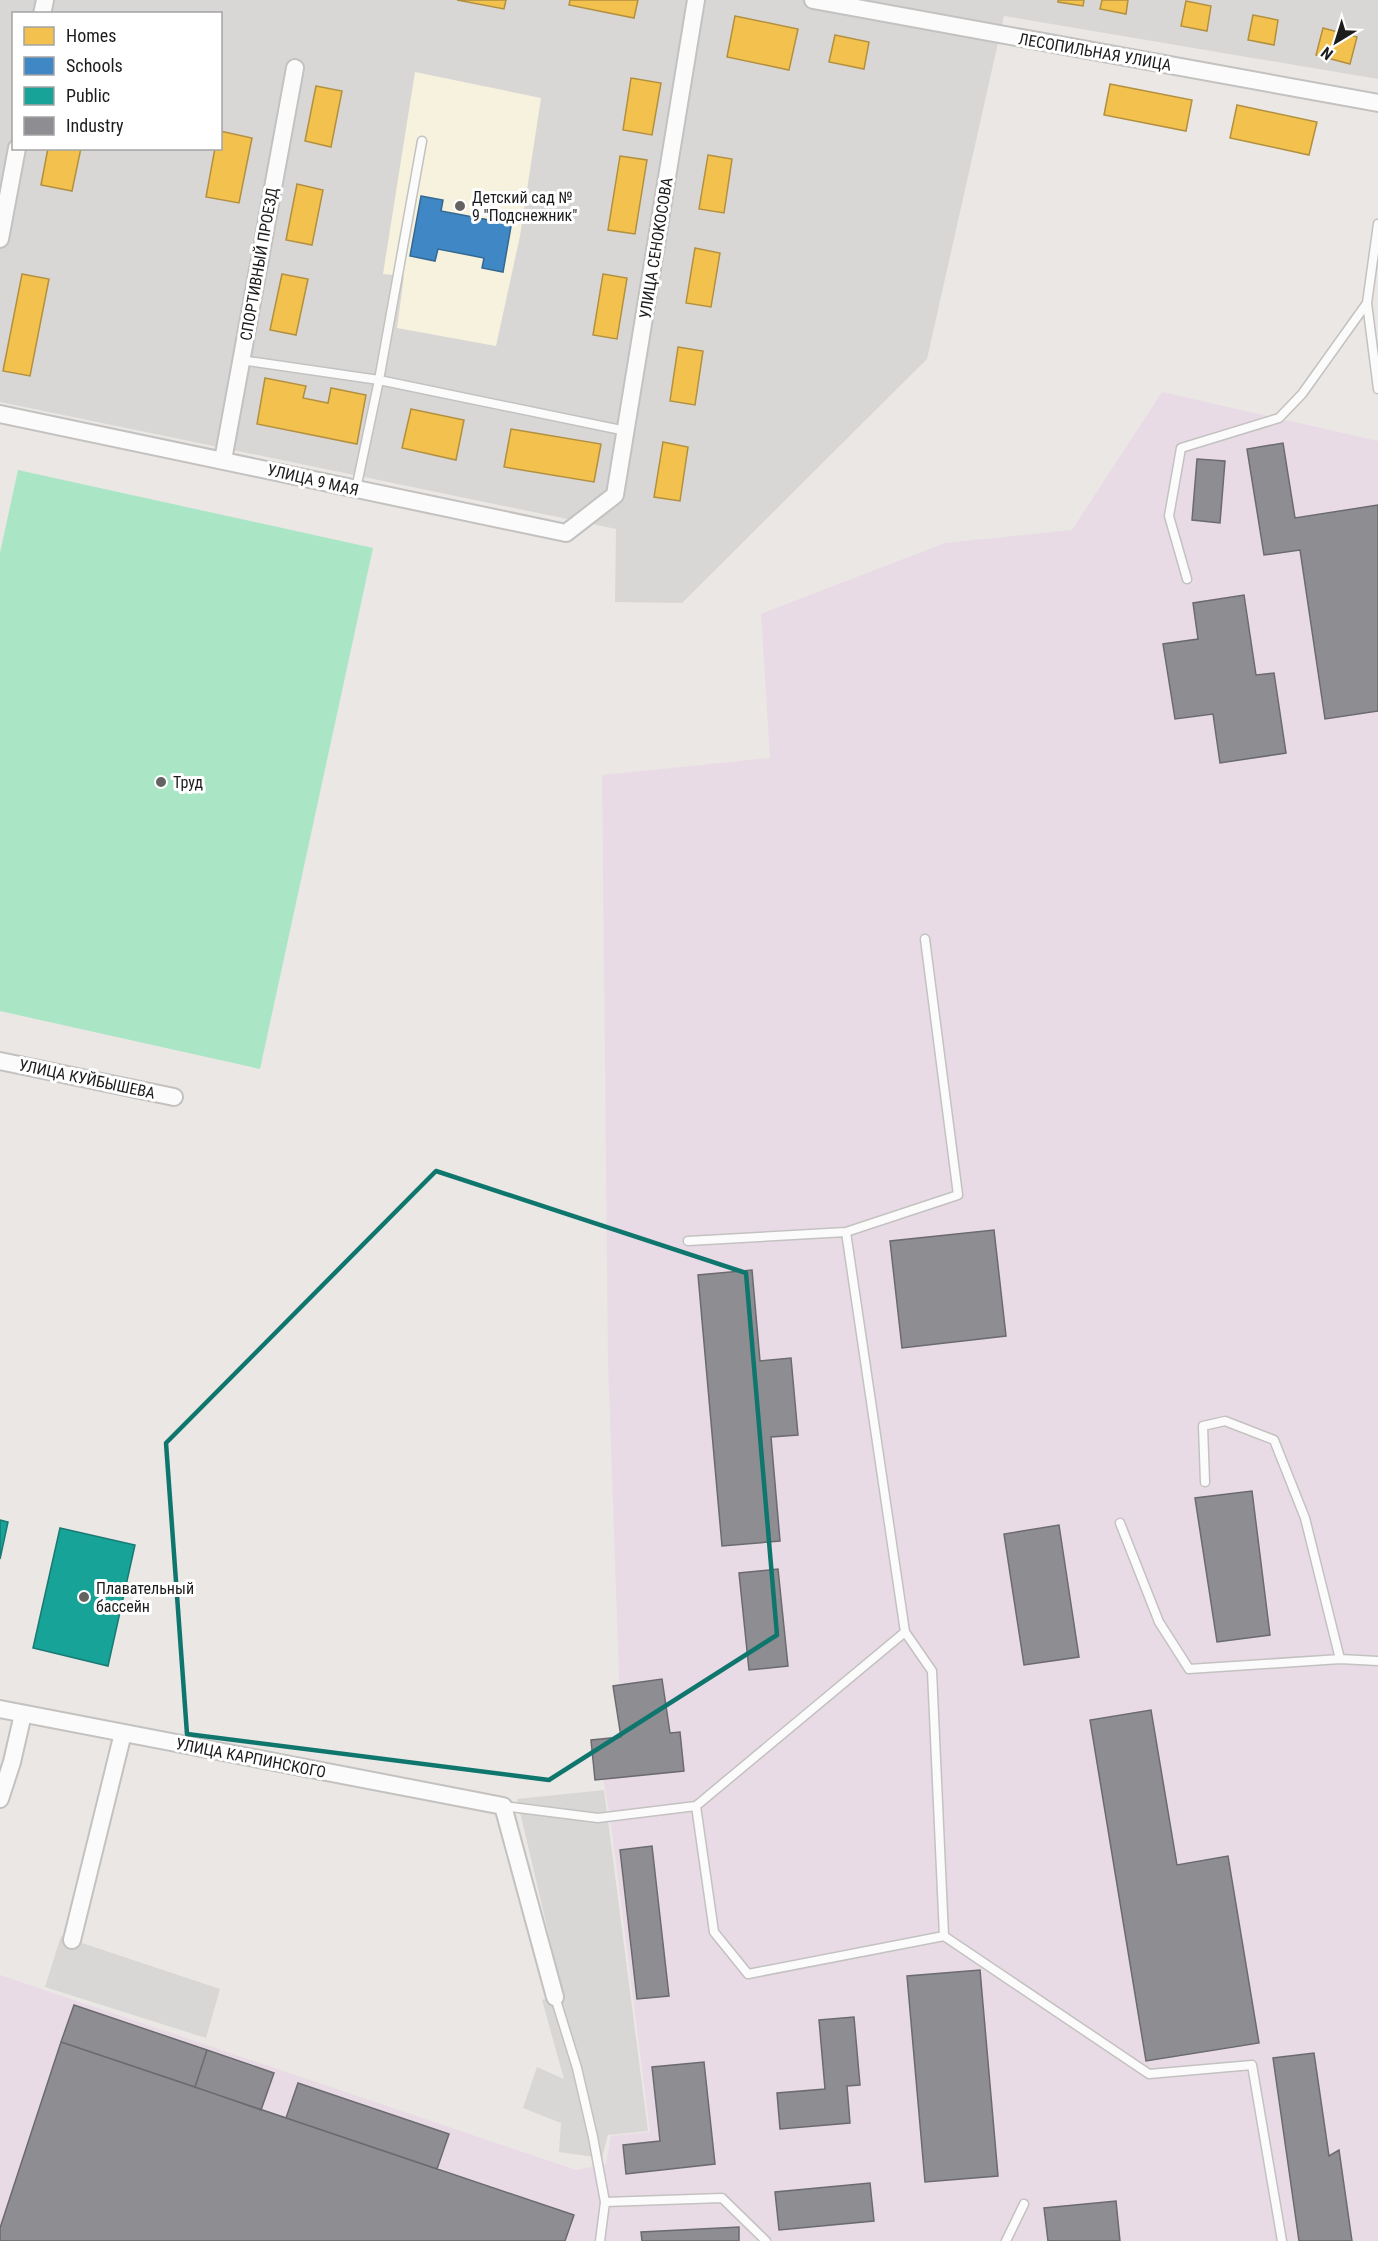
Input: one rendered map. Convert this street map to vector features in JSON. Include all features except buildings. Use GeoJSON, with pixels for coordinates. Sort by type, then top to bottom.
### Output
{"type":"FeatureCollection","features":[{"type":"Feature","properties":{"kind":"street","name":"УЛИЦА СЕНОКОСОВА"},"geometry":{"type":"LineString","coordinates":[[615,495],[696,0]]}},
{"type":"Feature","properties":{"kind":"street","name":"ЛЕСОПИЛЬНАЯ УЛИЦА"},"geometry":{"type":"LineString","coordinates":[[813,0],[1378,103]]}},
{"type":"Feature","properties":{"kind":"street","name":"СПОРТИВНЫЙ ПРОЕЗД"},"geometry":{"type":"LineString","coordinates":[[223,460],[295,68]]}},
{"type":"Feature","properties":{"kind":"street"},"geometry":{"type":"LineString","coordinates":[[0,239],[17,150]]}},
{"type":"Feature","properties":{"kind":"street","name":"УЛИЦА 9 МАЯ"},"geometry":{"type":"LineString","coordinates":[[0,414],[566,533],[615,495]]}},
{"type":"Feature","properties":{"kind":"street","name":"УЛИЦА КУЙБЫШЕВА"},"geometry":{"type":"LineString","coordinates":[[0,1061],[174,1098]]}},
{"type":"Feature","properties":{"kind":"street","name":"УЛИЦА КАРПИНСКОГО"},"geometry":{"type":"LineString","coordinates":[[0,1709],[502,1806]]}},
{"type":"Feature","properties":{"kind":"street"},"geometry":{"type":"LineString","coordinates":[[0,1799],[12,1762],[23,1714]]}},
{"type":"Feature","properties":{"kind":"street"},"geometry":{"type":"LineString","coordinates":[[72,1940],[123,1733]]}},
{"type":"Feature","properties":{"kind":"street"},"geometry":{"type":"LineString","coordinates":[[502,1806],[555,1997]]}},
{"type":"Feature","properties":{"kind":"lane"},"geometry":{"type":"LineString","coordinates":[[356,490],[379,380],[422,141]]}},
{"type":"Feature","properties":{"kind":"lane"},"geometry":{"type":"LineString","coordinates":[[1378,224],[1367,303],[1378,389]]}},
{"type":"Feature","properties":{"kind":"lane"},"geometry":{"type":"LineString","coordinates":[[1187,579],[1169,516],[1181,448],[1279,418],[1302,394],[1367,303]]}},
{"type":"Feature","properties":{"kind":"lane"},"geometry":{"type":"LineString","coordinates":[[242,360],[379,380],[626,430]]}},
{"type":"Feature","properties":{"kind":"lane"},"geometry":{"type":"LineString","coordinates":[[688,1241],[846,1232],[958,1195],[925,939]]}},
{"type":"Feature","properties":{"kind":"lane"},"geometry":{"type":"LineString","coordinates":[[846,1232],[905,1632],[932,1671],[944,1936]]}},
{"type":"Feature","properties":{"kind":"lane"},"geometry":{"type":"LineString","coordinates":[[1205,1482],[1203,1426],[1225,1421],[1274,1440],[1305,1518],[1340,1659]]}},
{"type":"Feature","properties":{"kind":"lane"},"geometry":{"type":"LineString","coordinates":[[1120,1523],[1159,1622],[1190,1669],[1340,1659],[1378,1660]]}},
{"type":"Feature","properties":{"kind":"lane"},"geometry":{"type":"LineString","coordinates":[[502,1806],[598,1818],[696,1806],[905,1632]]}},
{"type":"Feature","properties":{"kind":"lane"},"geometry":{"type":"LineString","coordinates":[[696,1806],[714,1932],[748,1974],[944,1936],[1149,2074],[1252,2065],[1282,2241]]}},
{"type":"Feature","properties":{"kind":"lane"},"geometry":{"type":"LineString","coordinates":[[555,1997],[577,2068],[593,2136],[605,2202],[600,2241]]}},
{"type":"Feature","properties":{"kind":"lane"},"geometry":{"type":"LineString","coordinates":[[605,2202],[722,2198],[766,2241]]}},
{"type":"Feature","properties":{"kind":"lane"},"geometry":{"type":"LineString","coordinates":[[1006,2241],[1024,2204]]}},
{"type":"Feature","properties":{"kind":"highlighted area"},"geometry":{"type":"Polygon","coordinates":[[[436,1171],[746,1273],[777,1635],[549,1780],[187,1734],[166,1443],[436,1171]]]}},
{"type":"Feature","properties":{"kind":"shaded area"},"geometry":{"type":"Polygon","coordinates":[[[0,0],[1378,0],[1378,79],[1004,16],[927,359],[682,603],[615,602],[616,529],[0,402],[0,0]]]}},
{"type":"Feature","properties":{"kind":"shaded area","name":"Детский сад № 9 \"Подснежник\""},"geometry":{"type":"Polygon","coordinates":[[[415,72],[541,98],[520,236],[496,346],[397,328],[404,276],[383,274],[415,72]]]}},
{"type":"Feature","properties":{"kind":"shaded area"},"geometry":{"type":"Polygon","coordinates":[[[1162,392],[1378,441],[1378,2241],[0,2241],[0,1975],[576,2170],[606,2164],[611,2136],[650,2132],[610,1816],[596,1740],[621,1734],[608,1362],[602,775],[770,758],[761,614],[945,543],[1072,530],[1162,392]]]}},
{"type":"Feature","properties":{"kind":"shaded area"},"geometry":{"type":"Polygon","coordinates":[[[604,1790],[648,2131],[608,2135],[602,2158],[559,2152],[561,2123],[523,2108],[537,2067],[564,2079],[542,2000],[563,1995],[517,1799],[604,1790]]]}},
{"type":"Feature","properties":{"kind":"shaded area"},"geometry":{"type":"Polygon","coordinates":[[[61,1936],[220,1989],[206,2038],[45,1987],[61,1936]]]}},
{"type":"Feature","properties":{"kind":"green space","name":"Труд"},"geometry":{"type":"Polygon","coordinates":[[[18,470],[373,548],[260,1069],[0,1011],[0,553],[18,470]]]}},
{"type":"Feature","properties":{"kind":"place","name":"Детский сад № 9 \"Подснежник\""},"geometry":{"type":"Point","coordinates":[460,206]}},
{"type":"Feature","properties":{"kind":"place","name":"Труд"},"geometry":{"type":"Point","coordinates":[161,782]}},
{"type":"Feature","properties":{"kind":"place","name":"Плавательный бассейн"},"geometry":{"type":"Point","coordinates":[84,1597]}}]}
